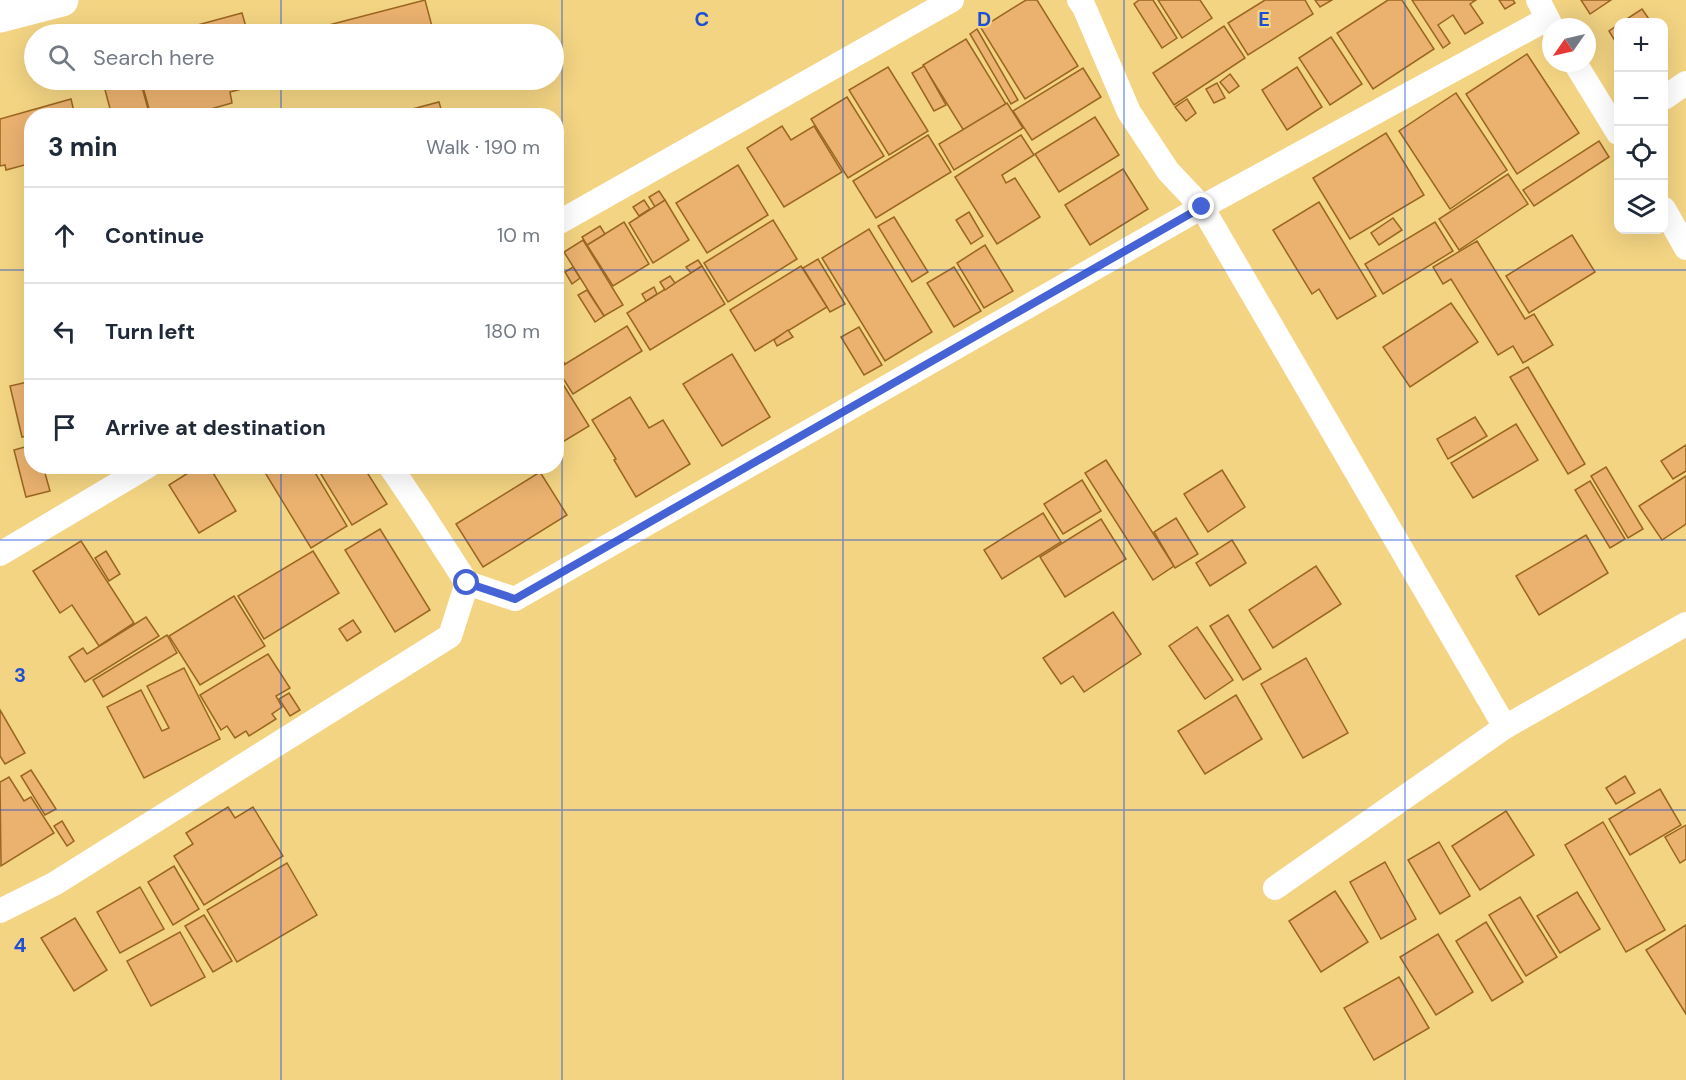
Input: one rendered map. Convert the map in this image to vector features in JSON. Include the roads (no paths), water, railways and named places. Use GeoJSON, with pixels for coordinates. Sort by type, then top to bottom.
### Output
{"type":"FeatureCollection","features":[{"type":"Feature","properties":{"kind":"main road"},"geometry":{"type":"LineString","coordinates":[[0,16],[62,0]]}},
{"type":"Feature","properties":{"kind":"street"},"geometry":{"type":"LineString","coordinates":[[564,219],[952,0]]}},
{"type":"Feature","properties":{"kind":"street"},"geometry":{"type":"LineString","coordinates":[[1079,0],[1130,112],[1168,171],[1202,207],[1505,727]]}},
{"type":"Feature","properties":{"kind":"street"},"geometry":{"type":"LineString","coordinates":[[395,474],[467,583],[515,599],[1202,207],[1546,15]]}},
{"type":"Feature","properties":{"kind":"street"},"geometry":{"type":"LineString","coordinates":[[1581,72],[1615,126]]}},
{"type":"Feature","properties":{"kind":"street"},"geometry":{"type":"LineString","coordinates":[[1668,95],[1686,83]]}},
{"type":"Feature","properties":{"kind":"street"},"geometry":{"type":"LineString","coordinates":[[1668,216],[1686,248]]}},
{"type":"Feature","properties":{"kind":"street"},"geometry":{"type":"LineString","coordinates":[[0,554],[135,474]]}},
{"type":"Feature","properties":{"kind":"street"},"geometry":{"type":"LineString","coordinates":[[0,911],[54,884],[450,636],[467,583]]}},
{"type":"Feature","properties":{"kind":"street"},"geometry":{"type":"LineString","coordinates":[[1275,888],[1505,727],[1686,624]]}}]}
